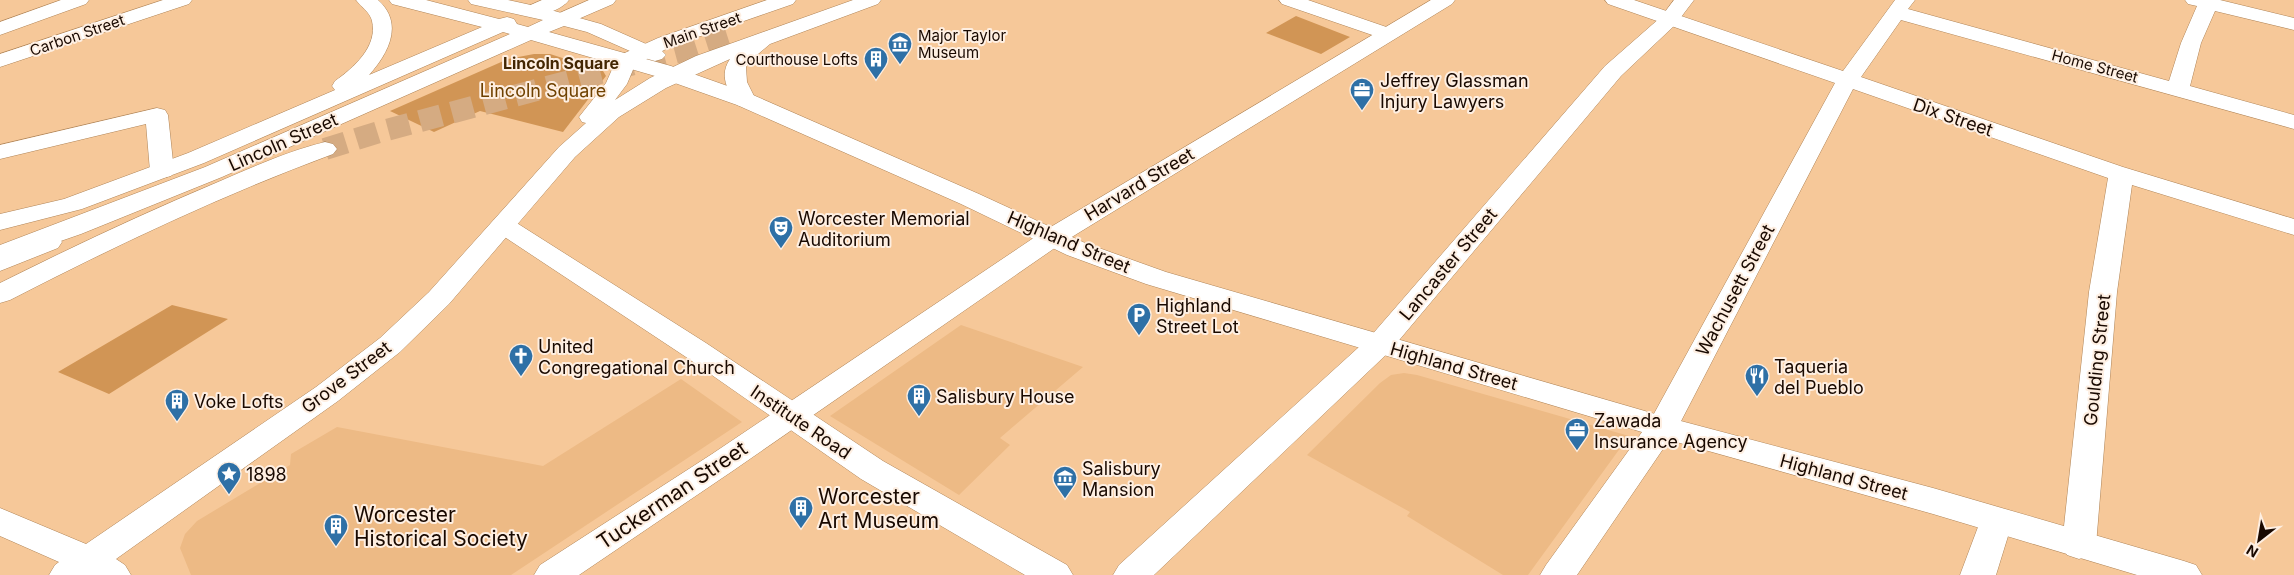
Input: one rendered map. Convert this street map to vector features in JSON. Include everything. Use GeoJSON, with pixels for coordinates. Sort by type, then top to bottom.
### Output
{"type":"FeatureCollection","features":[{"type":"Feature","properties":{"kind":"main road"},"geometry":{"type":"LineString","coordinates":[[0,29],[79,0]]}},
{"type":"Feature","properties":{"kind":"main road","name":"Carbon Street"},"geometry":{"type":"LineString","coordinates":[[0,61],[182,0]]}},
{"type":"Feature","properties":{"kind":"main road"},"geometry":{"type":"LineString","coordinates":[[282,120],[349,82],[370,61],[381,43],[382,26],[378,9],[366,0]]}},
{"type":"Feature","properties":{"kind":"main road"},"geometry":{"type":"LineString","coordinates":[[399,0],[530,33],[636,56],[679,72]]}},
{"type":"Feature","properties":{"kind":"main road"},"geometry":{"type":"LineString","coordinates":[[478,0],[534,11],[561,10],[594,28],[636,56]]}},
{"type":"Feature","properties":{"kind":"main road","name":"Lincoln Street"},"geometry":{"type":"LineString","coordinates":[[0,254],[141,203],[530,33],[561,10],[606,0]]}},
{"type":"Feature","properties":{"kind":"main road","name":"Main Street"},"geometry":{"type":"LineString","coordinates":[[679,72],[731,35],[786,0]]}},
{"type":"Feature","properties":{"kind":"main road"},"geometry":{"type":"LineString","coordinates":[[731,35],[830,0]]}},
{"type":"Feature","properties":{"kind":"main road","name":"Main Street"},"geometry":{"type":"LineString","coordinates":[[636,56],[731,35],[770,36],[871,0]]}},
{"type":"Feature","properties":{"kind":"main road"},"geometry":{"type":"LineString","coordinates":[[1289,0],[1388,34]]}},
{"type":"Feature","properties":{"kind":"main road","name":"Harvard Street"},"geometry":{"type":"LineString","coordinates":[[791,415],[1053,237],[1446,0]]}},
{"type":"Feature","properties":{"kind":"main road","name":"Dix Street"},"geometry":{"type":"LineString","coordinates":[[1615,0],[1678,9],[1848,81],[2121,174],[2294,227]]}},
{"type":"Feature","properties":{"kind":"main road"},"geometry":{"type":"LineString","coordinates":[[2178,89],[2201,2],[2294,24]]}},
{"type":"Feature","properties":{"kind":"main road","name":"Home Street"},"geometry":{"type":"LineString","coordinates":[[1900,6],[2294,122]]}},
{"type":"Feature","properties":{"kind":"main road","name":"Wachusett Street"},"geometry":{"type":"LineString","coordinates":[[1558,575],[1662,427],[1825,119],[1848,81],[1900,6]]}},
{"type":"Feature","properties":{"kind":"main road","name":"Lancaster Street"},"geometry":{"type":"LineString","coordinates":[[1131,575],[1380,344],[1613,71],[1678,9]]}},
{"type":"Feature","properties":{"kind":"main road","name":"Lincoln Street"},"geometry":{"type":"LineString","coordinates":[[0,222],[73,204],[162,171],[534,11]]}},
{"type":"Feature","properties":{"kind":"main road"},"geometry":{"type":"LineString","coordinates":[[745,100],[736,85],[734,78],[735,68],[744,54],[770,36]]}},
{"type":"Feature","properties":{"kind":"main road","name":"Grove Street"},"geometry":{"type":"LineString","coordinates":[[564,156],[586,122],[636,56]]}},
{"type":"Feature","properties":{"kind":"main road","name":"Highland Street"},"geometry":{"type":"LineString","coordinates":[[679,72],[1053,237],[1076,249],[1156,278],[1662,427],[1996,520],[2184,575]]}},
{"type":"Feature","properties":{"kind":"main road","name":"Grove Street"},"geometry":{"type":"LineString","coordinates":[[90,570],[376,356],[439,298],[564,156],[611,112],[679,72]]}},
{"type":"Feature","properties":{"kind":"main road"},"geometry":{"type":"LineString","coordinates":[[0,152],[157,115],[162,171]]}},
{"type":"Feature","properties":{"kind":"main road"},"geometry":{"type":"LineString","coordinates":[[0,294],[227,186],[325,149]]}},
{"type":"Feature","properties":{"kind":"main road","name":"Goulding Street"},"geometry":{"type":"LineString","coordinates":[[2079,545],[2103,292],[2121,174]]}},
{"type":"Feature","properties":{"kind":"main road"},"geometry":{"type":"LineString","coordinates":[[0,263],[141,203]]}},
{"type":"Feature","properties":{"kind":"main road"},"geometry":{"type":"LineString","coordinates":[[0,227],[73,204]]}},
{"type":"Feature","properties":{"kind":"main road","name":"Institute Road"},"geometry":{"type":"LineString","coordinates":[[503,225],[696,350],[872,470],[1055,575]]}},
{"type":"Feature","properties":{"kind":"main road","name":"Tuckerman Street"},"geometry":{"type":"LineString","coordinates":[[552,575],[791,415]]}},
{"type":"Feature","properties":{"kind":"main road"},"geometry":{"type":"LineString","coordinates":[[1978,575],[1996,520]]}},
{"type":"Feature","properties":{"kind":"main road"},"geometry":{"type":"LineString","coordinates":[[0,521],[90,570]]}},
{"type":"Feature","properties":{"kind":"shaded area"},"geometry":{"type":"Polygon","coordinates":[[[961,325],[1083,367],[1000,438],[1010,445],[959,495],[830,416],[961,325]]]}},
{"type":"Feature","properties":{"kind":"shaded area"},"geometry":{"type":"Polygon","coordinates":[[[1404,373],[1417,375],[1629,436],[1528,575],[1503,575],[1407,516],[1410,512],[1307,455],[1380,383],[1391,375],[1404,373]]]}},
{"type":"Feature","properties":{"kind":"shaded area"},"geometry":{"type":"Polygon","coordinates":[[[681,379],[742,422],[511,575],[191,575],[180,548],[185,534],[197,521],[290,465],[291,454],[337,427],[543,466],[681,379]]]}},
{"type":"Feature","properties":{"kind":"green space"},"geometry":{"type":"Polygon","coordinates":[[[1296,16],[1350,37],[1321,54],[1266,33],[1296,16]]]}},
{"type":"Feature","properties":{"kind":"green space","name":"Lincoln Square"},"geometry":{"type":"Polygon","coordinates":[[[534,54],[550,54],[603,71],[606,76],[563,132],[480,111],[434,132],[390,111],[508,59],[534,54]]]}},
{"type":"Feature","properties":{"kind":"green space"},"geometry":{"type":"Polygon","coordinates":[[[172,305],[228,319],[109,394],[58,372],[172,305]]]}},
{"type":"Feature","properties":{"kind":"tunnel"},"geometry":{"type":"LineString","coordinates":[[325,149],[379,132],[686,50],[736,34]]}},
{"type":"Feature","properties":{"kind":"place","name":"Major Taylor Museum"},"geometry":{"type":"Point","coordinates":[900,65]}},
{"type":"Feature","properties":{"kind":"place","name":"Courthouse Lofts"},"geometry":{"type":"Point","coordinates":[876,80]}},
{"type":"Feature","properties":{"kind":"place","name":"Jeffrey Glassman Injury Lawyers"},"geometry":{"type":"Point","coordinates":[1362,111]}},
{"type":"Feature","properties":{"kind":"place","name":"Worcester Memorial Auditorium"},"geometry":{"type":"Point","coordinates":[781,249]}},
{"type":"Feature","properties":{"kind":"place","name":"Highland Street Lot"},"geometry":{"type":"Point","coordinates":[1139,336]}},
{"type":"Feature","properties":{"kind":"place","name":"United Congregational Church"},"geometry":{"type":"Point","coordinates":[521,377]}},
{"type":"Feature","properties":{"kind":"place","name":"Taqueria del Pueblo"},"geometry":{"type":"Point","coordinates":[1757,397]}},
{"type":"Feature","properties":{"kind":"place","name":"Salisbury House"},"geometry":{"type":"Point","coordinates":[919,417]}},
{"type":"Feature","properties":{"kind":"place","name":"Voke Lofts"},"geometry":{"type":"Point","coordinates":[177,422]}},
{"type":"Feature","properties":{"kind":"place","name":"Zawada Insurance Agency"},"geometry":{"type":"Point","coordinates":[1577,451]}},
{"type":"Feature","properties":{"kind":"place","name":"1898"},"geometry":{"type":"Point","coordinates":[229,495]}},
{"type":"Feature","properties":{"kind":"place","name":"Salisbury Mansion"},"geometry":{"type":"Point","coordinates":[1065,499]}},
{"type":"Feature","properties":{"kind":"place","name":"Worcester Art Museum"},"geometry":{"type":"Point","coordinates":[801,529]}},
{"type":"Feature","properties":{"kind":"place","name":"Worcester Historical Society"},"geometry":{"type":"Point","coordinates":[336,547]}},
{"type":"Feature","properties":{"kind":"district","name":"Lincoln Square"},"geometry":{"type":"Point","coordinates":[561,63]}}]}
